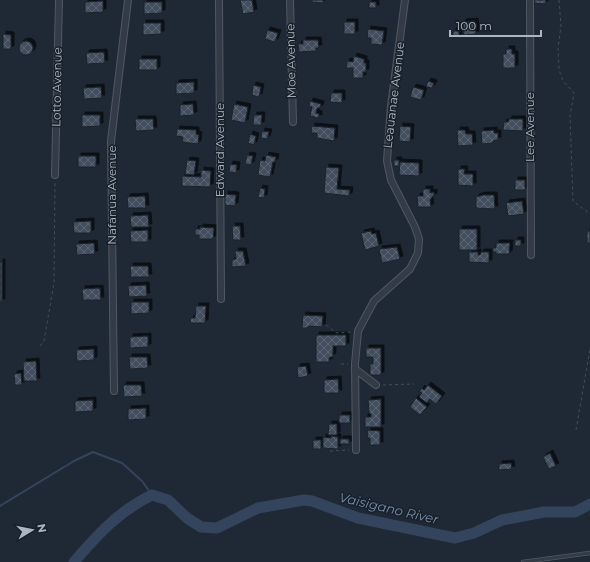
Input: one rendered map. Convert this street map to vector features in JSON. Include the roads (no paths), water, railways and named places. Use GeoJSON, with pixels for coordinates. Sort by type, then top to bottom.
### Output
{"type":"FeatureCollection","features":[{"type":"Feature","properties":{"kind":"street","name":"Lotto Avenue"},"geometry":{"type":"LineString","coordinates":[[55,175],[59,0]]}},
{"type":"Feature","properties":{"kind":"street","name":"Nafanua Avenue"},"geometry":{"type":"LineString","coordinates":[[114,391],[111,141],[128,0]]}},
{"type":"Feature","properties":{"kind":"street","name":"Edward Avenue"},"geometry":{"type":"LineString","coordinates":[[220,0],[221,299]]}},
{"type":"Feature","properties":{"kind":"street","name":"Moe Avenue"},"geometry":{"type":"LineString","coordinates":[[290,0],[293,122]]}},
{"type":"Feature","properties":{"kind":"street","name":"Leauanae Avenue"},"geometry":{"type":"LineString","coordinates":[[356,450],[355,366],[358,331],[374,301],[410,269],[418,253],[419,239],[415,227],[391,180],[387,161],[391,106],[405,0]]}},
{"type":"Feature","properties":{"kind":"street","name":"Lee Avenue"},"geometry":{"type":"LineString","coordinates":[[530,0],[531,255]]}},
{"type":"Feature","properties":{"kind":"street"},"geometry":{"type":"LineString","coordinates":[[355,366],[376,385]]}},
{"type":"Feature","properties":{"kind":"lane"},"geometry":{"type":"LineString","coordinates":[[523,562],[590,552]]}},
{"type":"Feature","properties":{"kind":"waterway"},"geometry":{"type":"LineString","coordinates":[[0,506],[74,461],[93,452],[122,463],[142,481],[152,495]]}},
{"type":"Feature","properties":{"kind":"waterway","name":"Vaisigano River"},"geometry":{"type":"LineString","coordinates":[[74,562],[119,516],[129,508],[152,495],[168,500],[187,518],[201,527],[217,528],[258,508],[304,500],[312,501],[358,518],[455,538],[474,533],[502,520],[544,512],[575,512],[590,504]]}}]}
